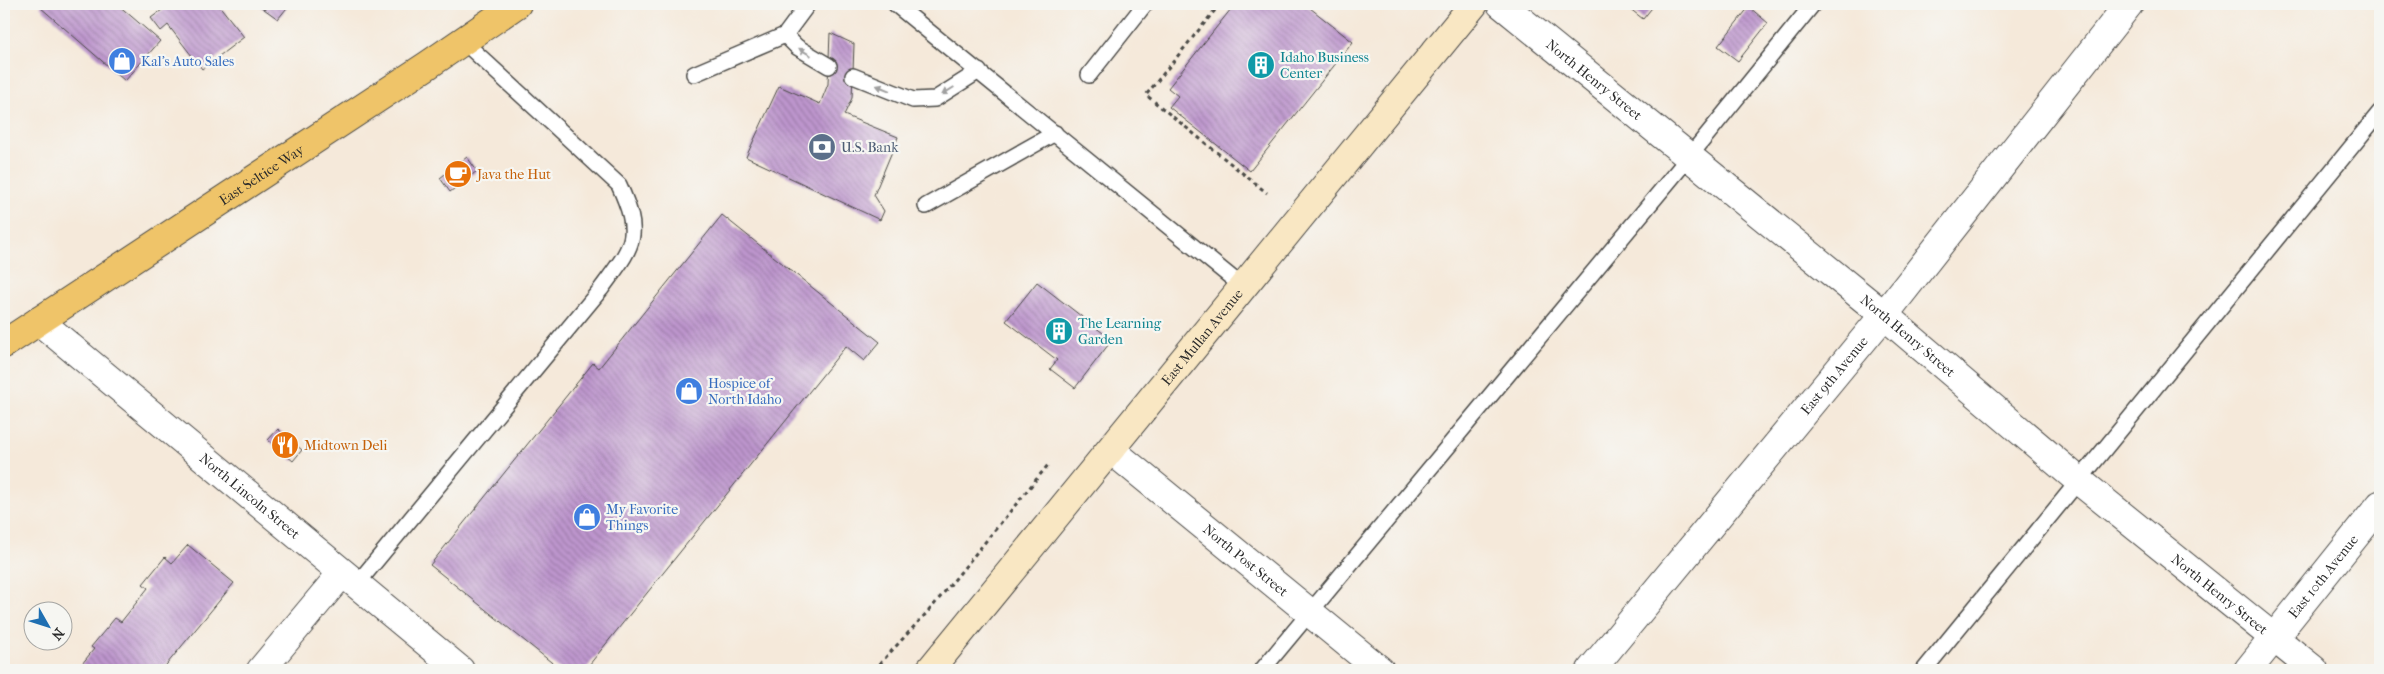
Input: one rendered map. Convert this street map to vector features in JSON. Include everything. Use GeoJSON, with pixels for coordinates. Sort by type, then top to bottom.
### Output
{"type":"FeatureCollection","features":[{"type":"Feature","properties":{"kind":"main road","name":"East Seltice Way"},"geometry":{"type":"LineString","coordinates":[[4,344],[517,4]]}},
{"type":"Feature","properties":{"kind":"street","name":"East Mullan Avenue"},"geometry":{"type":"LineString","coordinates":[[930,670],[1474,4]]}},
{"type":"Feature","properties":{"kind":"street","name":"North Henry Street"},"geometry":{"type":"LineString","coordinates":[[1501,4],[1884,315],[2078,480],[2314,670]]}},
{"type":"Feature","properties":{"kind":"street","name":"East 9th Avenue"},"geometry":{"type":"LineString","coordinates":[[1591,670],[1884,315],[2128,4]]}},
{"type":"Feature","properties":{"kind":"street","name":"North Lincoln Street"},"geometry":{"type":"LineString","coordinates":[[39,321],[460,670]]}},
{"type":"Feature","properties":{"kind":"street","name":"North Post Street"},"geometry":{"type":"LineString","coordinates":[[1111,450],[1380,670]]}},
{"type":"Feature","properties":{"kind":"street","name":"East 10th Avenue"},"geometry":{"type":"LineString","coordinates":[[2248,670],[2380,506]]}},
{"type":"Feature","properties":{"kind":"street"},"geometry":{"type":"LineString","coordinates":[[261,670],[349,579]]}},
{"type":"Feature","properties":{"kind":"lane"},"geometry":{"type":"LineString","coordinates":[[694,74],[785,35],[808,4]]}},
{"type":"Feature","properties":{"kind":"lane"},"geometry":{"type":"LineString","coordinates":[[895,4],[1244,287]]}},
{"type":"Feature","properties":{"kind":"lane"},"geometry":{"type":"LineString","coordinates":[[1088,75],[1145,4]]}},
{"type":"Feature","properties":{"kind":"lane"},"geometry":{"type":"LineString","coordinates":[[1262,670],[1813,4]]}},
{"type":"Feature","properties":{"kind":"lane"},"geometry":{"type":"LineString","coordinates":[[785,35],[797,47],[829,66]]}},
{"type":"Feature","properties":{"kind":"lane"},"geometry":{"type":"LineString","coordinates":[[349,579],[600,289],[629,250],[634,230],[630,208],[619,185],[463,41]]}},
{"type":"Feature","properties":{"kind":"lane"},"geometry":{"type":"LineString","coordinates":[[853,76],[913,100],[935,99],[979,71]]}},
{"type":"Feature","properties":{"kind":"lane"},"geometry":{"type":"LineString","coordinates":[[1924,670],[2380,112]]}},
{"type":"Feature","properties":{"kind":"lane"},"geometry":{"type":"LineString","coordinates":[[926,206],[1055,132]]}},
{"type":"Feature","properties":{"kind":"path"},"geometry":{"type":"LineString","coordinates":[[1220,4],[1146,95],[1267,193]]}},
{"type":"Feature","properties":{"kind":"path"},"geometry":{"type":"LineString","coordinates":[[874,670],[933,606],[1048,465]]}},
{"type":"Feature","properties":{"kind":"building","name":"Kal's Auto Sales"},"geometry":{"type":"Polygon","coordinates":[[[43,4],[117,4],[160,41],[125,81],[40,7],[43,4]]]}},
{"type":"Feature","properties":{"kind":"building"},"geometry":{"type":"Polygon","coordinates":[[[170,4],[218,4],[244,37],[202,69],[168,25],[161,31],[151,18],[170,4]]]}},
{"type":"Feature","properties":{"kind":"building"},"geometry":{"type":"Polygon","coordinates":[[[257,4],[290,4],[278,19],[257,4]]]}},
{"type":"Feature","properties":{"kind":"building","name":"Idaho Business Center"},"geometry":{"type":"Polygon","coordinates":[[[1235,4],[1305,4],[1353,42],[1250,171],[1169,107],[1178,96],[1168,88],[1235,4]]]}},
{"type":"Feature","properties":{"kind":"building"},"geometry":{"type":"Polygon","coordinates":[[[1624,4],[1655,4],[1643,19],[1624,4]]]}},
{"type":"Feature","properties":{"kind":"building"},"geometry":{"type":"Polygon","coordinates":[[[1749,7],[1768,23],[1738,61],[1718,46],[1749,7]]]}},
{"type":"Feature","properties":{"kind":"building","name":"U.S. Bank"},"geometry":{"type":"Polygon","coordinates":[[[830,33],[854,44],[852,98],[844,115],[898,137],[874,195],[884,211],[880,220],[746,157],[779,86],[820,104],[828,84],[830,33]]]}},
{"type":"Feature","properties":{"kind":"building","name":"Java the Hut"},"geometry":{"type":"Polygon","coordinates":[[[467,157],[477,171],[450,192],[440,178],[467,157]]]}},
{"type":"Feature","properties":{"kind":"building"},"geometry":{"type":"Polygon","coordinates":[[[722,215],[880,342],[864,361],[846,346],[585,670],[561,670],[430,565],[593,363],[599,368],[722,215]]]}},
{"type":"Feature","properties":{"kind":"building","name":"The Learning Garden"},"geometry":{"type":"Polygon","coordinates":[[[1037,282],[1112,340],[1075,388],[1050,369],[1057,360],[1006,321],[1037,282]]]}},
{"type":"Feature","properties":{"kind":"building","name":"Midtown Deli"},"geometry":{"type":"Polygon","coordinates":[[[278,429],[302,450],[293,461],[268,440],[278,429]]]}},
{"type":"Feature","properties":{"kind":"building"},"geometry":{"type":"Polygon","coordinates":[[[188,545],[234,583],[162,670],[77,670],[94,649],[91,647],[115,618],[121,622],[148,588],[143,584],[165,557],[172,563],[188,545]]]}},
{"type":"Feature","properties":{"kind":"place","name":"Kal's Auto Sales"},"geometry":{"type":"Point","coordinates":[122,61]}},
{"type":"Feature","properties":{"kind":"place","name":"Idaho Business Center"},"geometry":{"type":"Point","coordinates":[1261,65]}},
{"type":"Feature","properties":{"kind":"place","name":"U.S. Bank"},"geometry":{"type":"Point","coordinates":[822,147]}},
{"type":"Feature","properties":{"kind":"place","name":"Java the Hut"},"geometry":{"type":"Point","coordinates":[458,174]}},
{"type":"Feature","properties":{"kind":"place","name":"The Learning Garden"},"geometry":{"type":"Point","coordinates":[1059,331]}},
{"type":"Feature","properties":{"kind":"place","name":"Hospice of North Idaho"},"geometry":{"type":"Point","coordinates":[689,391]}},
{"type":"Feature","properties":{"kind":"place","name":"Midtown Deli"},"geometry":{"type":"Point","coordinates":[285,445]}},
{"type":"Feature","properties":{"kind":"place","name":"My Favorite Things"},"geometry":{"type":"Point","coordinates":[587,517]}}]}
